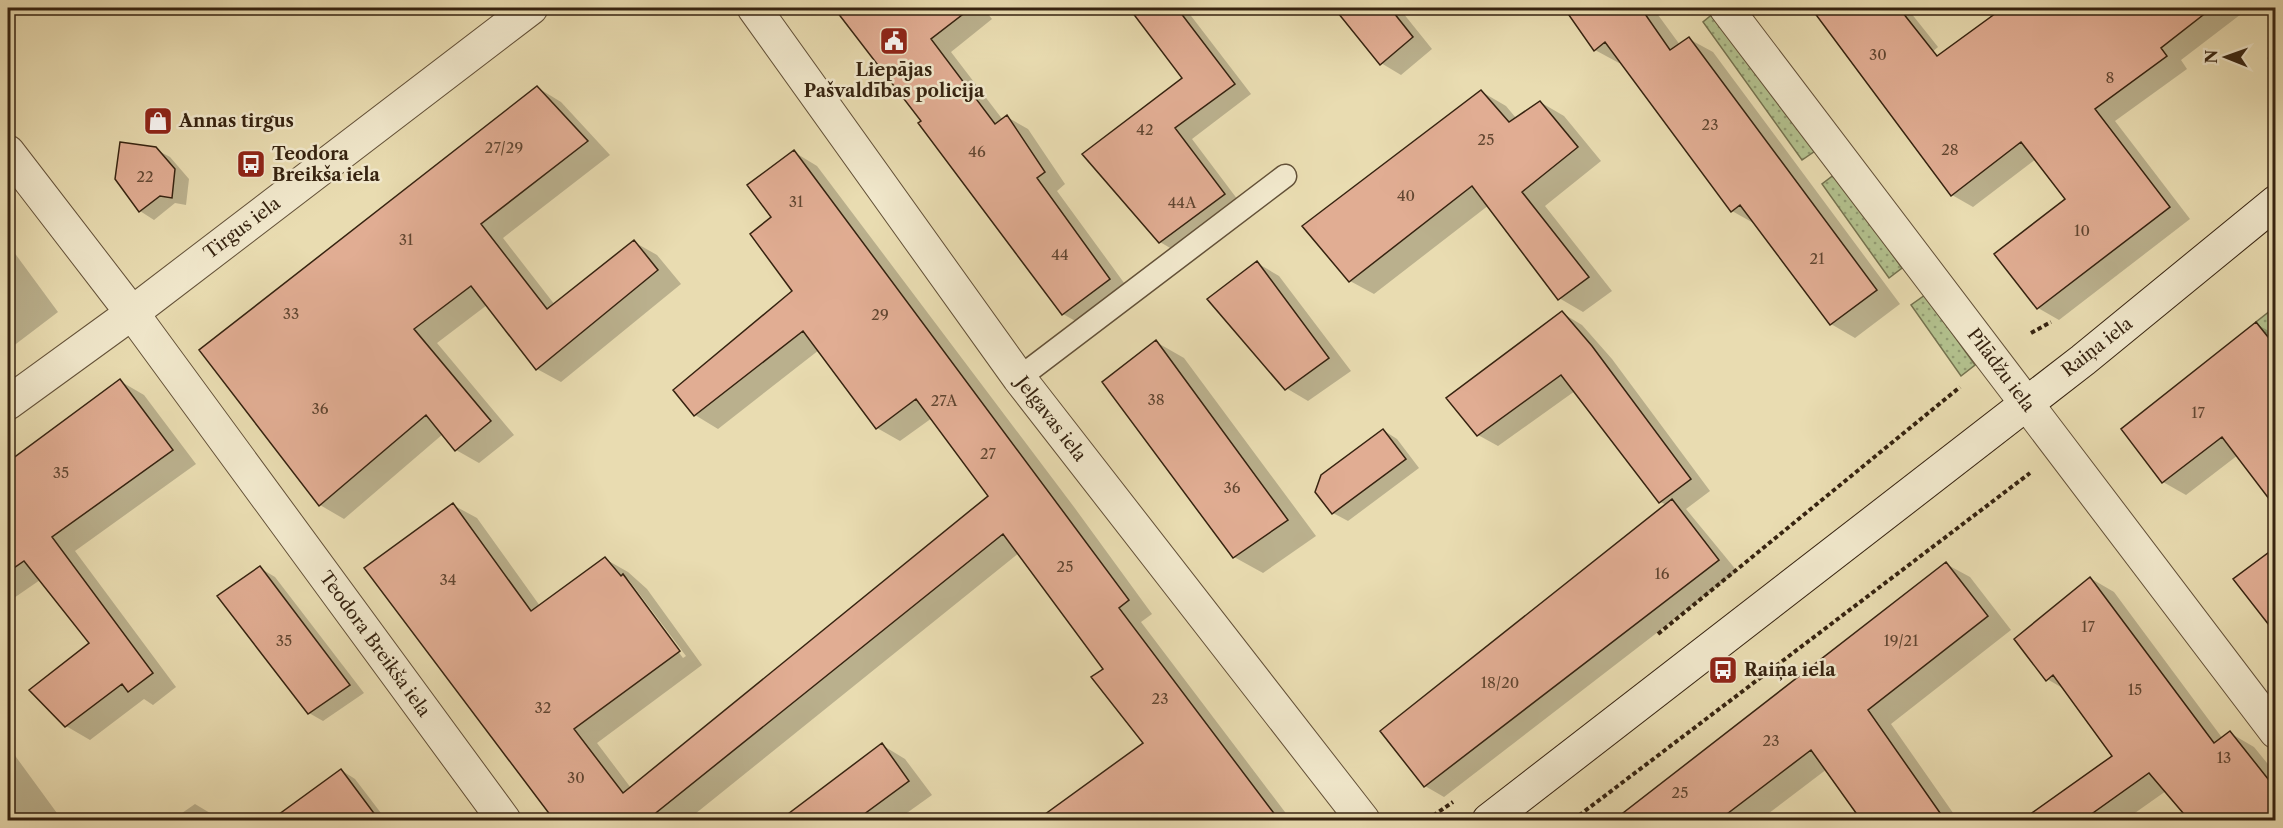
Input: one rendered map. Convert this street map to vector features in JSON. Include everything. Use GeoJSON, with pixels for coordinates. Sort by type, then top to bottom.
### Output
{"type":"FeatureCollection","features":[{"type":"Feature","properties":{"kind":"street","name":"Tirgus iela"},"geometry":{"type":"LineString","coordinates":[[8,403],[132,313],[531,8]]}},
{"type":"Feature","properties":{"kind":"street","name":"Jelgavas iela"},"geometry":{"type":"LineString","coordinates":[[754,8],[1019,378],[1363,820]]}},
{"type":"Feature","properties":{"kind":"street","name":"Pīlādžu iela"},"geometry":{"type":"LineString","coordinates":[[1726,8],[2276,732]]}},
{"type":"Feature","properties":{"kind":"street","name":"Teodora Breikša iela"},"geometry":{"type":"LineString","coordinates":[[8,152],[132,313],[504,820]]}},
{"type":"Feature","properties":{"kind":"street","name":"Raiņa iela"},"geometry":{"type":"LineString","coordinates":[[1489,820],[2083,360],[2276,202]]}},
{"type":"Feature","properties":{"kind":"lane"},"geometry":{"type":"LineString","coordinates":[[1019,378],[1285,176]]}},
{"type":"Feature","properties":{"kind":"path"},"geometry":{"type":"LineString","coordinates":[[2031,333],[2051,322]]}},
{"type":"Feature","properties":{"kind":"path"},"geometry":{"type":"LineString","coordinates":[[1657,634],[1960,387]]}},
{"type":"Feature","properties":{"kind":"path"},"geometry":{"type":"LineString","coordinates":[[1573,820],[2022,477]]}},
{"type":"Feature","properties":{"kind":"path"},"geometry":{"type":"LineString","coordinates":[[1426,820],[1455,800]]}},
{"type":"Feature","properties":{"kind":"green space"},"geometry":{"type":"Polygon","coordinates":[[[1715,12],[1815,151],[1802,160],[1703,22],[1715,12]]]}},
{"type":"Feature","properties":{"kind":"green space"},"geometry":{"type":"Polygon","coordinates":[[[1835,174],[1902,268],[1889,278],[1822,184],[1835,174]]]}},
{"type":"Feature","properties":{"kind":"green space"},"geometry":{"type":"Polygon","coordinates":[[[1925,295],[1975,365],[1961,376],[1911,305],[1925,295]]]}},
{"type":"Feature","properties":{"kind":"green space"},"geometry":{"type":"Polygon","coordinates":[[[2275,307],[2275,347],[2256,322],[2275,307]]]}},
{"type":"Feature","properties":{"kind":"building"},"geometry":{"type":"Polygon","coordinates":[[[834,8],[971,8],[931,39],[995,124],[1007,115],[1045,172],[1037,178],[1110,279],[1062,315],[918,123],[921,121],[834,8]]]}},
{"type":"Feature","properties":{"kind":"building"},"geometry":{"type":"Polygon","coordinates":[[[1129,8],[1177,8],[1235,84],[1175,128],[1225,194],[1159,243],[1082,154],[1182,78],[1129,8]]]}},
{"type":"Feature","properties":{"kind":"building"},"geometry":{"type":"Polygon","coordinates":[[[1334,8],[1390,8],[1413,37],[1380,65],[1334,8]]]}},
{"type":"Feature","properties":{"kind":"building"},"geometry":{"type":"Polygon","coordinates":[[[1564,8],[1654,8],[1645,14],[1670,50],[1689,37],[1877,290],[1830,325],[1740,205],[1731,212],[1605,42],[1594,51],[1564,8]]]}},
{"type":"Feature","properties":{"kind":"building"},"geometry":{"type":"Polygon","coordinates":[[[1811,8],[1899,8],[1937,56],[2003,8],[2212,8],[2161,48],[2167,56],[2095,109],[2170,207],[2037,309],[1994,254],[2065,199],[2021,142],[1951,196],[1811,8]]]}},
{"type":"Feature","properties":{"kind":"building"},"geometry":{"type":"Polygon","coordinates":[[[537,86],[588,141],[481,224],[547,309],[634,240],[658,270],[536,370],[471,286],[414,329],[491,421],[455,451],[426,415],[319,506],[199,350],[537,86]]]}},
{"type":"Feature","properties":{"kind":"building"},"geometry":{"type":"Polygon","coordinates":[[[1481,90],[1509,122],[1540,101],[1578,147],[1522,192],[1589,277],[1558,300],[1472,186],[1349,282],[1302,226],[1481,90]]]}},
{"type":"Feature","properties":{"kind":"building"},"geometry":{"type":"Polygon","coordinates":[[[120,142],[156,147],[175,169],[172,198],[160,196],[139,212],[115,179],[120,142]]]}},
{"type":"Feature","properties":{"kind":"building"},"geometry":{"type":"Polygon","coordinates":[[[794,150],[1129,600],[1119,608],[1279,820],[1037,820],[1143,743],[1091,677],[1103,669],[1003,534],[647,820],[554,820],[364,568],[453,503],[531,611],[605,557],[621,576],[623,574],[680,651],[574,729],[623,793],[988,496],[916,399],[876,429],[803,331],[694,416],[673,390],[792,291],[750,234],[771,217],[747,185],[794,150]]]}},
{"type":"Feature","properties":{"kind":"building"},"geometry":{"type":"Polygon","coordinates":[[[1257,261],[1329,358],[1285,390],[1207,299],[1257,261]]]}},
{"type":"Feature","properties":{"kind":"building"},"geometry":{"type":"Polygon","coordinates":[[[1562,311],[1592,346],[1691,479],[1659,503],[1561,375],[1477,436],[1446,398],[1562,311]]]}},
{"type":"Feature","properties":{"kind":"building"},"geometry":{"type":"Polygon","coordinates":[[[2256,322],[2276,347],[2276,508],[2222,437],[2162,483],[2121,429],[2256,322]]]}},
{"type":"Feature","properties":{"kind":"building"},"geometry":{"type":"Polygon","coordinates":[[[1156,340],[1288,520],[1233,558],[1102,382],[1156,340]]]}},
{"type":"Feature","properties":{"kind":"building"},"geometry":{"type":"Polygon","coordinates":[[[120,379],[173,450],[52,537],[153,673],[128,692],[122,684],[65,727],[29,690],[89,643],[24,561],[8,572],[8,462],[120,379]]]}},
{"type":"Feature","properties":{"kind":"building"},"geometry":{"type":"Polygon","coordinates":[[[1383,429],[1406,459],[1332,514],[1315,492],[1321,475],[1383,429]]]}},
{"type":"Feature","properties":{"kind":"building"},"geometry":{"type":"Polygon","coordinates":[[[1672,499],[1719,560],[1424,787],[1380,731],[1672,499]]]}},
{"type":"Feature","properties":{"kind":"building"},"geometry":{"type":"Polygon","coordinates":[[[2276,547],[2276,634],[2233,579],[2276,547]]]}},
{"type":"Feature","properties":{"kind":"building"},"geometry":{"type":"Polygon","coordinates":[[[1946,562],[1988,616],[1868,710],[1945,820],[1861,820],[1811,750],[1719,820],[1614,820],[1946,562]]]}},
{"type":"Feature","properties":{"kind":"building"},"geometry":{"type":"Polygon","coordinates":[[[260,566],[350,685],[308,714],[217,596],[260,566]]]}},
{"type":"Feature","properties":{"kind":"building"},"geometry":{"type":"Polygon","coordinates":[[[2090,577],[2214,743],[2230,731],[2276,789],[2276,820],[2189,820],[2149,773],[2083,820],[2022,820],[2112,756],[2053,675],[2046,681],[2014,639],[2090,577]]]}},
{"type":"Feature","properties":{"kind":"building"},"geometry":{"type":"Polygon","coordinates":[[[882,743],[909,781],[856,820],[780,820],[882,743]]]}},
{"type":"Feature","properties":{"kind":"building"},"geometry":{"type":"Polygon","coordinates":[[[341,769],[379,820],[271,820],[341,769]]]}},
{"type":"Feature","properties":{"kind":"place","name":"Liepājas Pašvaldības policija"},"geometry":{"type":"Point","coordinates":[894,41]}},
{"type":"Feature","properties":{"kind":"place","name":"Annas tirgus"},"geometry":{"type":"Point","coordinates":[158,121]}},
{"type":"Feature","properties":{"kind":"place","name":"Teodora Breikša iela"},"geometry":{"type":"Point","coordinates":[251,164]}},
{"type":"Feature","properties":{"kind":"place","name":"Raiņa iela"},"geometry":{"type":"Point","coordinates":[1723,670]}}]}
